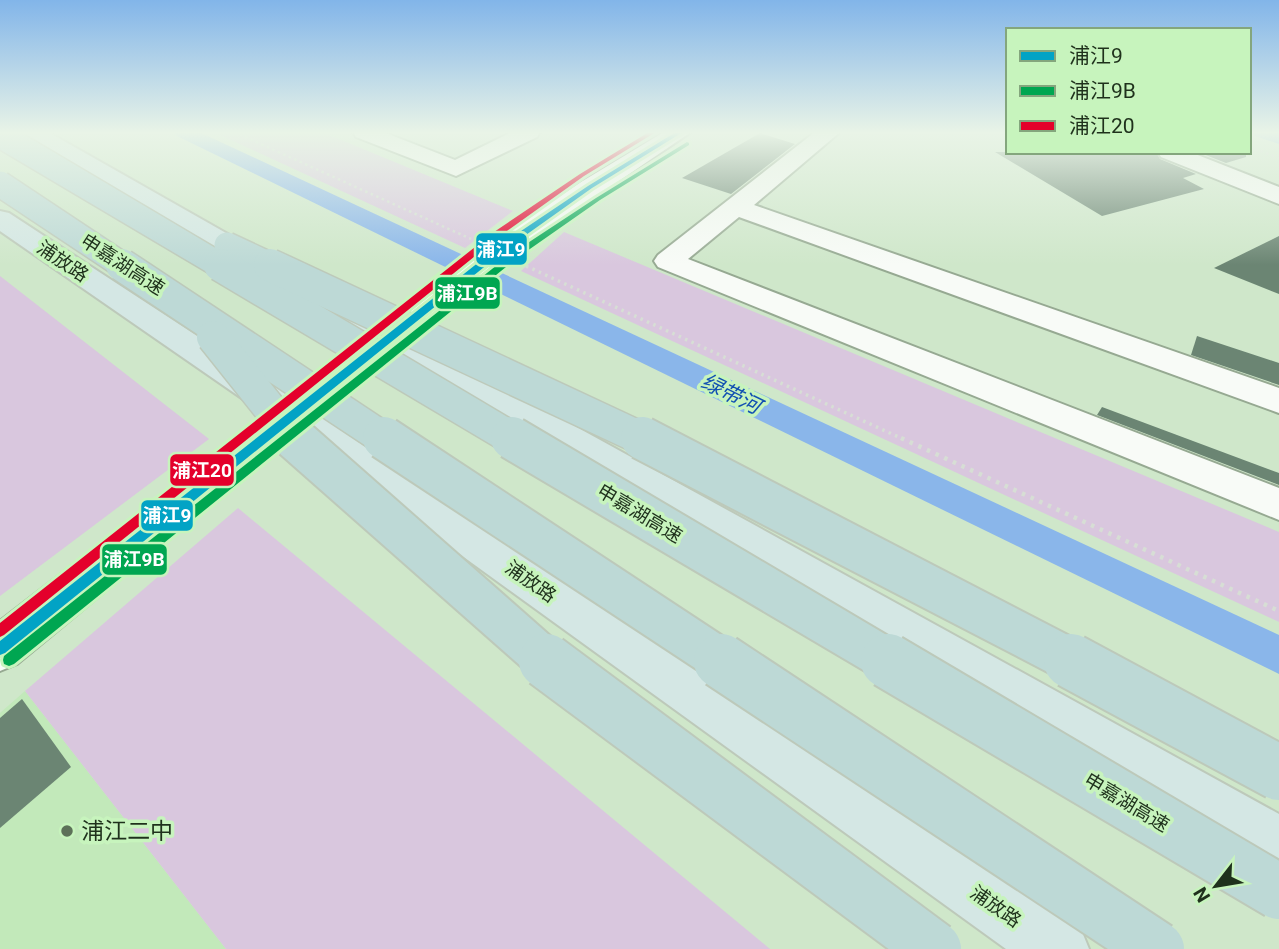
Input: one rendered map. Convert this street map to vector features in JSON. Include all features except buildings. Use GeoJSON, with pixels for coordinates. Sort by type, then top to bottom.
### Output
{"type":"FeatureCollection","features":[{"type":"Feature","properties":{"kind":"highway","name":"申嘉湖高速"},"geometry":{"type":"LineString","coordinates":[[70,176],[1279,892]]}},
{"type":"Feature","properties":{"kind":"highway","name":"申嘉湖高速"},"geometry":{"type":"LineString","coordinates":[[0,184],[1157,949]]}},
{"type":"Feature","properties":{"kind":"highway"},"geometry":{"type":"LineString","coordinates":[[102,195],[198,231],[621,427],[1001,623],[1279,773]]}},
{"type":"Feature","properties":{"kind":"highway"},"geometry":{"type":"LineString","coordinates":[[190,308],[299,444],[530,649],[934,949]]}},
{"type":"Feature","properties":{"kind":"main road"},"geometry":{"type":"LineString","coordinates":[[110,176],[1279,845]]}},
{"type":"Feature","properties":{"kind":"main road","name":"浦放路"},"geometry":{"type":"LineString","coordinates":[[0,219],[293,416],[1058,949]]}},
{"type":"Feature","properties":{"kind":"street"},"geometry":{"type":"LineString","coordinates":[[0,649],[506,245],[608,176]]}},
{"type":"Feature","properties":{"kind":"street"},"geometry":{"type":"LineString","coordinates":[[774,176],[668,261],[1279,504]]}},
{"type":"Feature","properties":{"kind":"street"},"geometry":{"type":"LineString","coordinates":[[1230,176],[1279,196]]}},
{"type":"Feature","properties":{"kind":"street"},"geometry":{"type":"LineString","coordinates":[[735,207],[1279,401]]}},
{"type":"Feature","properties":{"kind":"path"},"geometry":{"type":"LineString","coordinates":[[333,176],[475,240]]}},
{"type":"Feature","properties":{"kind":"path"},"geometry":{"type":"LineString","coordinates":[[527,266],[1279,611]]}},
{"type":"Feature","properties":{"kind":"shaded area"},"geometry":{"type":"Polygon","coordinates":[[[310,176],[429,176],[513,211],[465,248],[310,176]]]}},
{"type":"Feature","properties":{"kind":"shaded area"},"geometry":{"type":"Polygon","coordinates":[[[564,232],[1279,532],[1279,622],[521,271],[564,232]]]}},
{"type":"Feature","properties":{"kind":"shaded area"},"geometry":{"type":"Polygon","coordinates":[[[0,276],[209,439],[0,596],[0,276]]]}},
{"type":"Feature","properties":{"kind":"shaded area"},"geometry":{"type":"Polygon","coordinates":[[[238,508],[770,949],[226,949],[25,691],[238,508]]]}},
{"type":"Feature","properties":{"kind":"shaded area","name":"浦江二中"},"geometry":{"type":"Polygon","coordinates":[[[25,691],[226,949],[0,949],[0,713],[25,691]]]}},
{"type":"Feature","properties":{"kind":"waterway","name":"绿带河"},"geometry":{"type":"LineString","coordinates":[[277,176],[1279,655]]}},
{"type":"Feature","properties":{"kind":"transit line","name":"浦江20"},"geometry":{"type":"LineString","coordinates":[[0,631],[497,234],[580,176]]}},
{"type":"Feature","properties":{"kind":"transit line","name":"浦江9"},"geometry":{"type":"LineString","coordinates":[[0,649],[506,245],[608,176]]}},
{"type":"Feature","properties":{"kind":"transit line","name":"浦江9B"},"geometry":{"type":"LineString","coordinates":[[9,660],[514,256],[635,176]]}},
{"type":"Feature","properties":{"kind":"place","name":"浦江二中"},"geometry":{"type":"Point","coordinates":[67,831]}}]}
